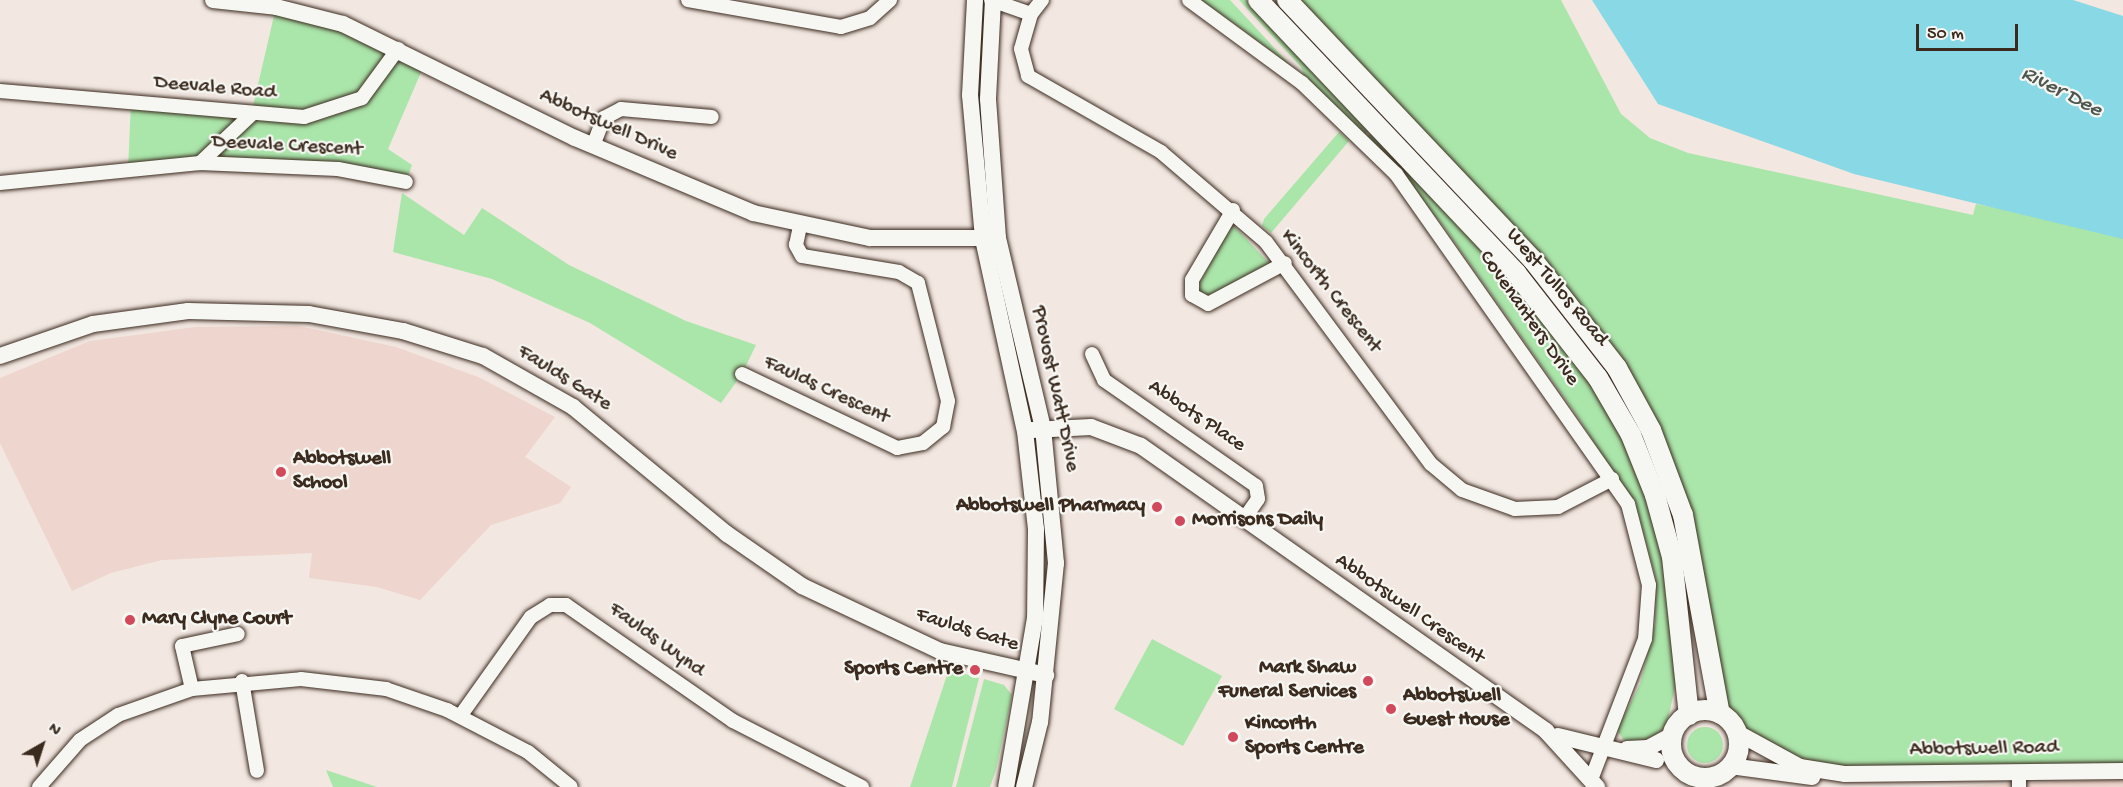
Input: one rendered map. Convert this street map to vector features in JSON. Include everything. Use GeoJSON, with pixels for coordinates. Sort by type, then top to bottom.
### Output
{"type":"FeatureCollection","features":[{"type":"Feature","properties":{"kind":"main road","name":"West Tullos Road"},"geometry":{"type":"LineString","coordinates":[[1258,0],[1516,273],[1598,378],[1631,435],[1658,505],[1672,557],[1689,715]]}},
{"type":"Feature","properties":{"kind":"main road","name":"West Tullos Road"},"geometry":{"type":"LineString","coordinates":[[1287,0],[1533,260],[1617,368],[1655,438],[1683,515],[1720,714]]}},
{"type":"Feature","properties":{"kind":"main road"},"geometry":{"type":"LineString","coordinates":[[1720,714],[1736,732],[1738,750],[1719,776],[1688,780],[1674,758],[1672,735],[1689,715],[1720,714]]}},
{"type":"Feature","properties":{"kind":"street","name":"Abbotswell Drive"},"geometry":{"type":"LineString","coordinates":[[213,0],[301,12],[398,49],[593,146],[753,213],[800,226],[892,240],[990,238]]}},
{"type":"Feature","properties":{"kind":"street"},"geometry":{"type":"LineString","coordinates":[[688,0],[841,27],[870,18],[890,0]]}},
{"type":"Feature","properties":{"kind":"street","name":"Provost Watt Drive"},"geometry":{"type":"LineString","coordinates":[[975,0],[970,95],[990,238],[1025,431],[1037,568],[1028,673],[1006,787]]}},
{"type":"Feature","properties":{"kind":"street"},"geometry":{"type":"LineString","coordinates":[[992,2],[1030,14],[1042,0]]}},
{"type":"Feature","properties":{"kind":"street","name":"Covenanters Drive"},"geometry":{"type":"LineString","coordinates":[[1189,0],[1302,83],[1396,174],[1612,479],[1640,535],[1649,612],[1637,664],[1602,749],[1594,784]]}},
{"type":"Feature","properties":{"kind":"street","name":"Provost Watt Drive"},"geometry":{"type":"LineString","coordinates":[[992,2],[988,99],[990,238],[1043,428],[1056,563],[1046,675],[1024,787]]}},
{"type":"Feature","properties":{"kind":"street","name":"Kincorth Crescent"},"geometry":{"type":"LineString","coordinates":[[1030,14],[1021,49],[1028,76],[1161,153],[1233,210],[1286,263],[1431,464],[1462,490],[1500,506],[1530,510],[1558,507],[1612,479]]}},
{"type":"Feature","properties":{"kind":"street","name":"Deevale Road"},"geometry":{"type":"LineString","coordinates":[[0,91],[251,115],[304,117],[346,106],[374,87],[398,49]]}},
{"type":"Feature","properties":{"kind":"street"},"geometry":{"type":"LineString","coordinates":[[593,146],[604,118],[621,109],[712,117]]}},
{"type":"Feature","properties":{"kind":"street","name":"Deevale Crescent"},"geometry":{"type":"LineString","coordinates":[[200,163],[251,115]]}},
{"type":"Feature","properties":{"kind":"street","name":"Deevale Crescent"},"geometry":{"type":"LineString","coordinates":[[0,183],[200,163],[338,169],[406,182]]}},
{"type":"Feature","properties":{"kind":"street"},"geometry":{"type":"LineString","coordinates":[[1233,210],[1192,280],[1192,295],[1208,304],[1286,263]]}},
{"type":"Feature","properties":{"kind":"street","name":"Faulds Crescent"},"geometry":{"type":"LineString","coordinates":[[742,374],[897,447],[923,443],[943,427],[948,401],[918,283],[899,272],[802,256],[796,245],[800,226]]}},
{"type":"Feature","properties":{"kind":"street","name":"Faulds Gate"},"geometry":{"type":"LineString","coordinates":[[0,356],[93,324],[188,311],[309,314],[403,331],[483,356],[573,407],[727,534],[802,586],[940,651],[1028,673],[1046,675]]}},
{"type":"Feature","properties":{"kind":"street","name":"Abbots Place"},"geometry":{"type":"LineString","coordinates":[[1092,354],[1104,380],[1256,486],[1258,499],[1244,519]]}},
{"type":"Feature","properties":{"kind":"street","name":"Abbotswell Crescent"},"geometry":{"type":"LineString","coordinates":[[1025,431],[1043,428],[1091,427],[1122,436],[1546,731],[1594,784]]}},
{"type":"Feature","properties":{"kind":"street","name":"Faulds Wynd"},"geometry":{"type":"LineString","coordinates":[[461,715],[531,617],[550,605],[566,605],[733,721],[862,787]]}},
{"type":"Feature","properties":{"kind":"street"},"geometry":{"type":"LineString","coordinates":[[192,689],[182,646],[238,634]]}},
{"type":"Feature","properties":{"kind":"street"},"geometry":{"type":"LineString","coordinates":[[39,787],[98,727],[192,689],[242,681],[301,679],[386,689],[461,715],[528,752],[571,787]]}},
{"type":"Feature","properties":{"kind":"street"},"geometry":{"type":"LineString","coordinates":[[242,681],[257,771]]}},
{"type":"Feature","properties":{"kind":"street","name":"Abbotswell Crescent"},"geometry":{"type":"LineString","coordinates":[[1546,731],[1602,749],[1656,760]]}},
{"type":"Feature","properties":{"kind":"street"},"geometry":{"type":"LineString","coordinates":[[1736,732],[1800,766],[1845,774]]}},
{"type":"Feature","properties":{"kind":"street","name":"Abbotswell Crescent"},"geometry":{"type":"LineString","coordinates":[[1602,749],[1648,748],[1672,735]]}},
{"type":"Feature","properties":{"kind":"street","name":"Abbotswell Road"},"geometry":{"type":"LineString","coordinates":[[1845,774],[2019,780],[2123,771]]}},
{"type":"Feature","properties":{"kind":"street"},"geometry":{"type":"LineString","coordinates":[[1719,776],[1811,777],[1845,774]]}},
{"type":"Feature","properties":{"kind":"shaded area","name":"Abbotswell School"},"geometry":{"type":"Polygon","coordinates":[[[299,326],[396,347],[478,377],[555,417],[525,457],[571,487],[560,503],[491,525],[420,600],[377,587],[309,578],[312,553],[162,560],[111,573],[72,591],[0,443],[0,378],[90,341],[195,327],[299,326]]]}},
{"type":"Feature","properties":{"kind":"shaded area"},"geometry":{"type":"Polygon","coordinates":[[[2123,779],[2123,787],[1937,787],[2123,779]]]}},
{"type":"Feature","properties":{"kind":"green space"},"geometry":{"type":"Polygon","coordinates":[[[1200,0],[1230,0],[1293,68],[1243,30],[1200,0]]]}},
{"type":"Feature","properties":{"kind":"green space"},"geometry":{"type":"Polygon","coordinates":[[[1239,0],[1246,0],[1370,129],[1365,135],[1306,80],[1301,67],[1239,0]]]}},
{"type":"Feature","properties":{"kind":"green space"},"geometry":{"type":"Polygon","coordinates":[[[1287,0],[1561,0],[1621,114],[1650,138],[1688,153],[1973,215],[1976,204],[2123,232],[2123,771],[1820,771],[1720,714],[1693,555],[1617,368],[1287,0]]]}},
{"type":"Feature","properties":{"kind":"green space"},"geometry":{"type":"Polygon","coordinates":[[[276,7],[425,63],[388,149],[412,165],[406,182],[338,169],[128,169],[131,103],[251,115],[276,7]]]}},
{"type":"Feature","properties":{"kind":"green space"},"geometry":{"type":"Polygon","coordinates":[[[1339,132],[1349,141],[1271,233],[1262,226],[1264,219],[1339,132]]]}},
{"type":"Feature","properties":{"kind":"green space"},"geometry":{"type":"Polygon","coordinates":[[[1372,132],[1509,277],[1594,386],[1636,466],[1665,555],[1676,682],[1667,724],[1653,739],[1625,742],[1617,730],[1640,684],[1655,624],[1656,579],[1639,516],[1580,420],[1441,223],[1366,137],[1372,132]]]}},
{"type":"Feature","properties":{"kind":"green space"},"geometry":{"type":"Polygon","coordinates":[[[402,193],[464,235],[482,208],[569,265],[686,321],[756,345],[742,374],[721,403],[590,323],[492,279],[393,252],[402,193]]]}},
{"type":"Feature","properties":{"kind":"green space"},"geometry":{"type":"Polygon","coordinates":[[[1234,226],[1269,263],[1213,298],[1199,295],[1200,282],[1229,227],[1234,226]]]}},
{"type":"Feature","properties":{"kind":"green space"},"geometry":{"type":"Polygon","coordinates":[[[1152,639],[1222,676],[1183,746],[1114,709],[1152,639]]]}},
{"type":"Feature","properties":{"kind":"green space"},"geometry":{"type":"Polygon","coordinates":[[[949,669],[979,678],[952,787],[910,787],[949,669]]]}},
{"type":"Feature","properties":{"kind":"green space"},"geometry":{"type":"Polygon","coordinates":[[[984,679],[1004,685],[1012,695],[996,770],[990,787],[956,787],[984,679]]]}},
{"type":"Feature","properties":{"kind":"green space"},"geometry":{"type":"Polygon","coordinates":[[[1705,727],[1717,733],[1723,745],[1717,757],[1705,763],[1693,757],[1687,745],[1693,733],[1705,727]]]}},
{"type":"Feature","properties":{"kind":"green space"},"geometry":{"type":"Polygon","coordinates":[[[326,770],[377,787],[333,787],[326,770]]]}},
{"type":"Feature","properties":{"kind":"water","name":"River Dee"},"geometry":{"type":"Polygon","coordinates":[[[1592,0],[2073,0],[2123,16],[2123,239],[1854,174],[1658,104],[1592,0]]]}},
{"type":"Feature","properties":{"kind":"place","name":"Abbotswell School"},"geometry":{"type":"Point","coordinates":[281,472]}},
{"type":"Feature","properties":{"kind":"place","name":"Abbotswell Pharmacy"},"geometry":{"type":"Point","coordinates":[1157,507]}},
{"type":"Feature","properties":{"kind":"place","name":"Morrisons Daily"},"geometry":{"type":"Point","coordinates":[1180,521]}},
{"type":"Feature","properties":{"kind":"place","name":"Mary Clyne Court"},"geometry":{"type":"Point","coordinates":[130,620]}},
{"type":"Feature","properties":{"kind":"place","name":"Sports Centre"},"geometry":{"type":"Point","coordinates":[975,670]}},
{"type":"Feature","properties":{"kind":"place","name":"Mark Shaw Funeral Services"},"geometry":{"type":"Point","coordinates":[1368,681]}},
{"type":"Feature","properties":{"kind":"place","name":"Abbotswell Guest House"},"geometry":{"type":"Point","coordinates":[1391,709]}},
{"type":"Feature","properties":{"kind":"place","name":"Kincorth Sports Centre"},"geometry":{"type":"Point","coordinates":[1233,737]}}]}
